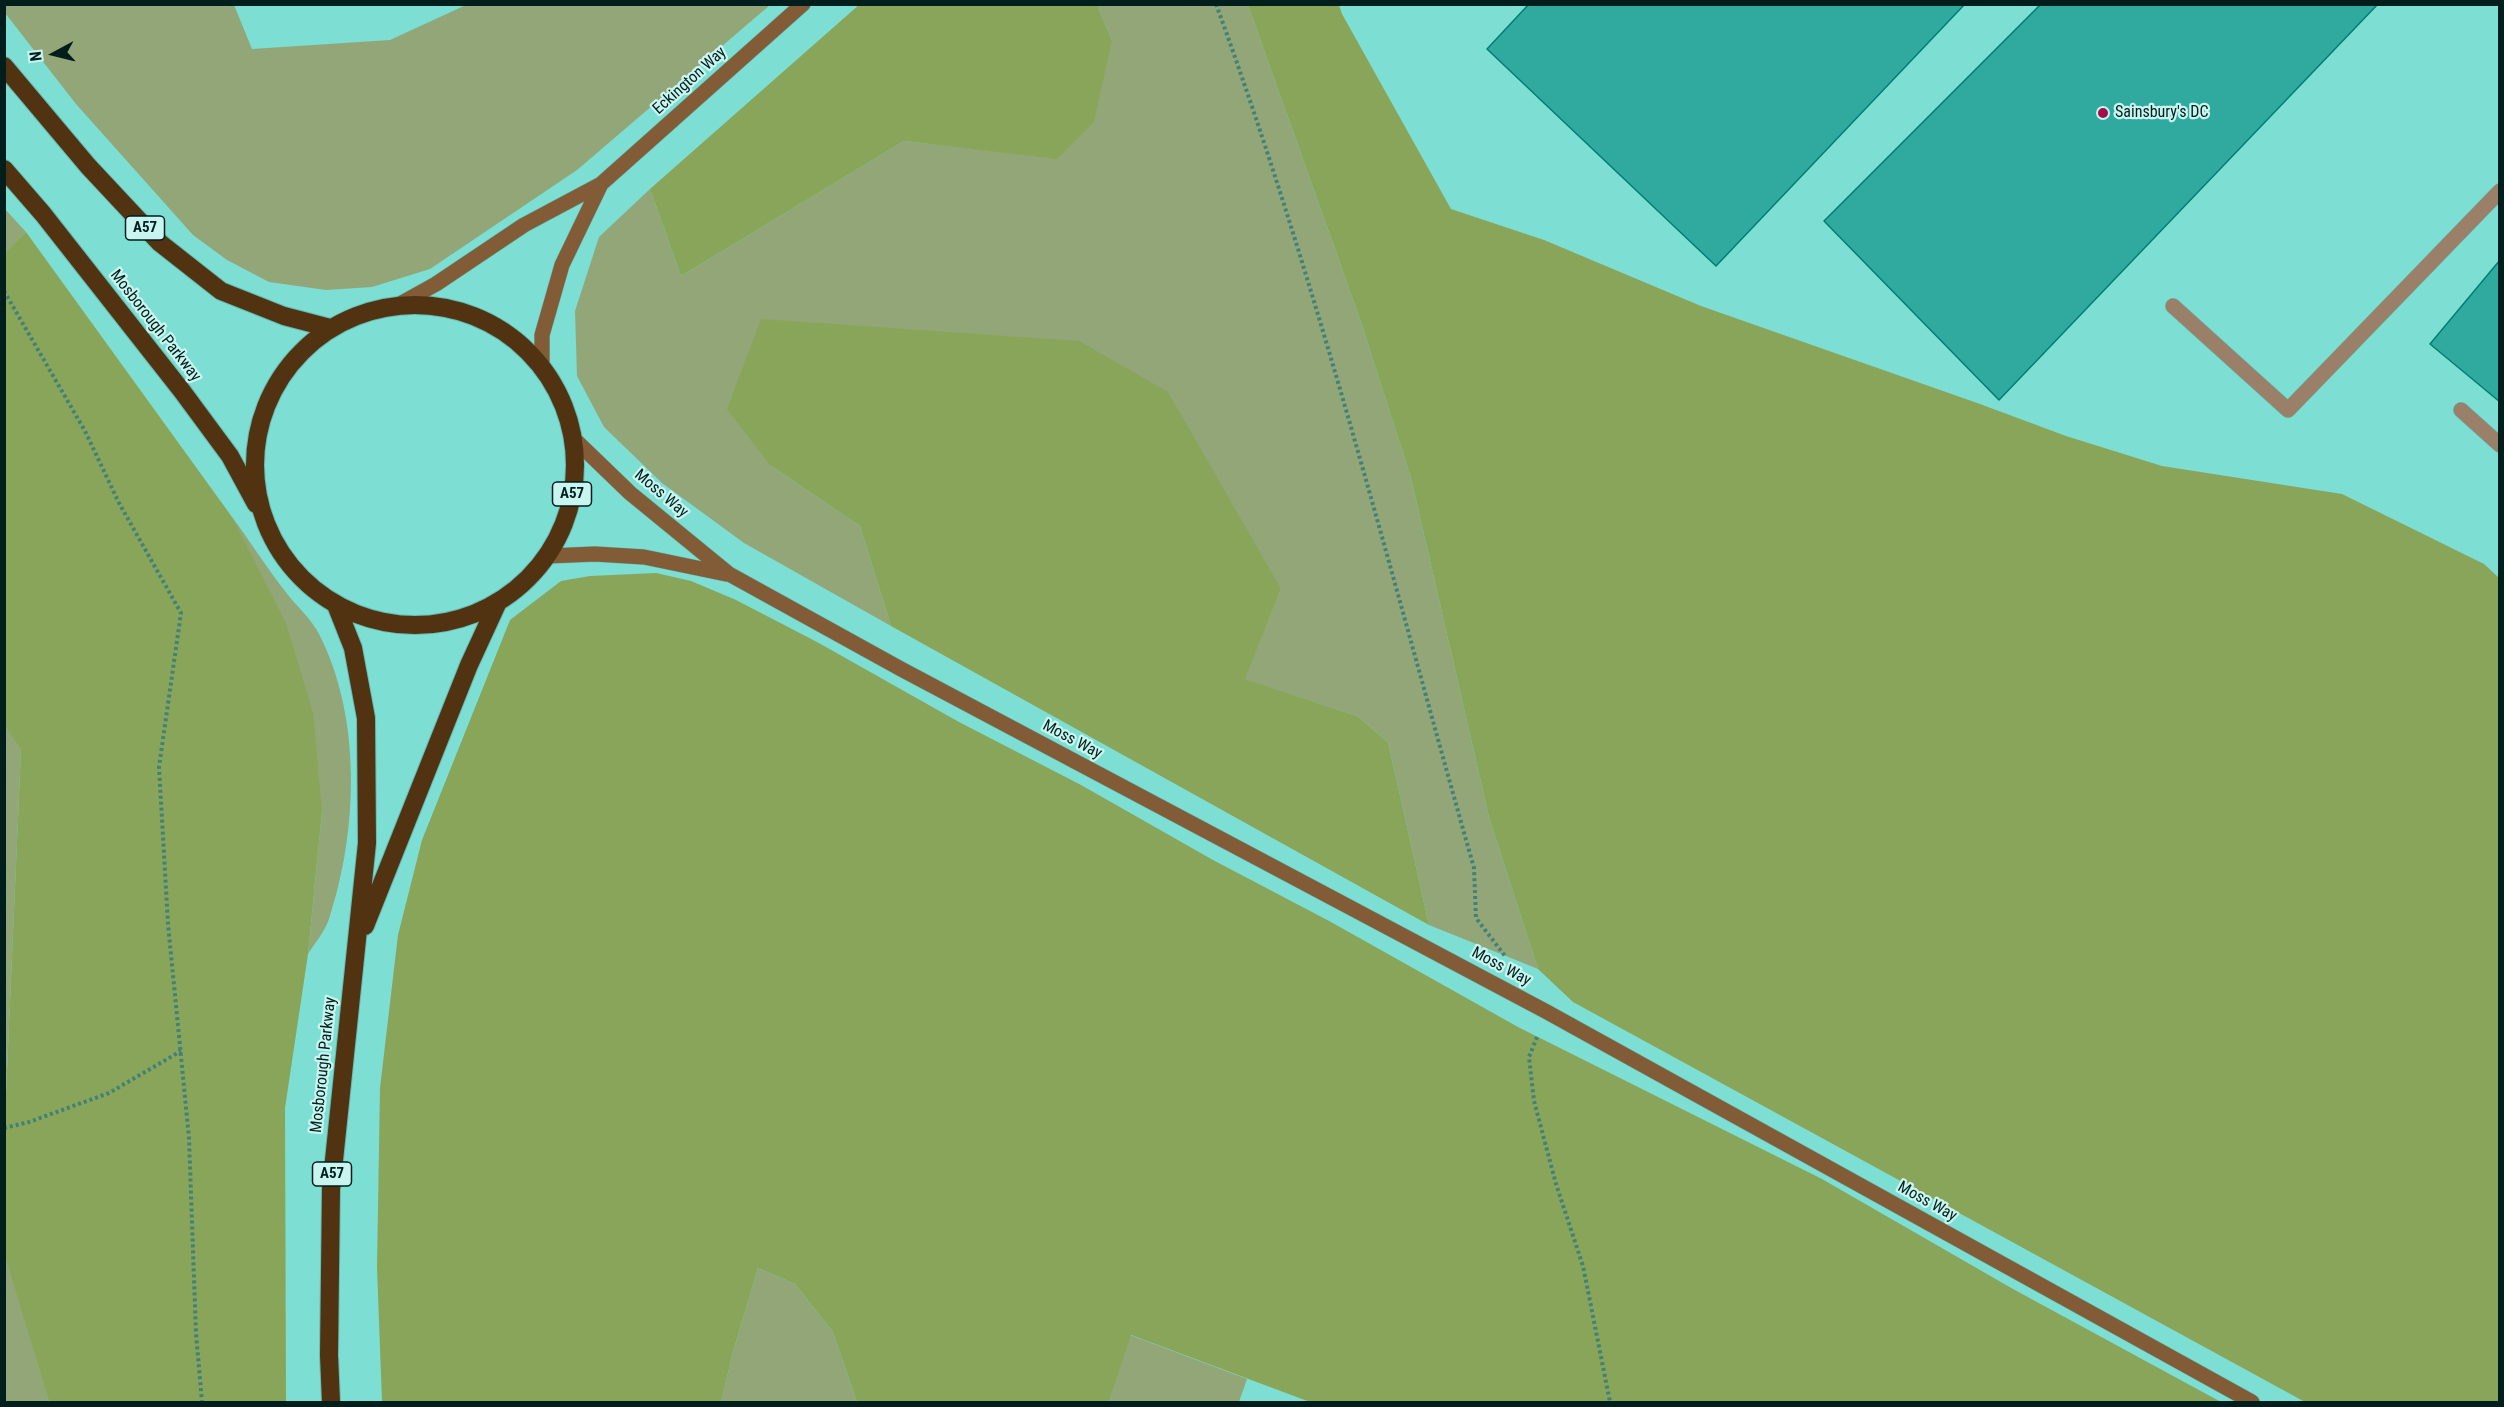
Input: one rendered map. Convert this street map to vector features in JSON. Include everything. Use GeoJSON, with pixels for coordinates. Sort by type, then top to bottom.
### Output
{"type":"FeatureCollection","features":[{"type":"Feature","properties":{"kind":"highway","name":"A57"},"geometry":{"type":"LineString","coordinates":[[4,66],[88,166],[160,243],[221,291],[284,316],[330,328]]}},
{"type":"Feature","properties":{"kind":"highway","name":"Mosborough Parkway"},"geometry":{"type":"LineString","coordinates":[[4,169],[43,214],[182,391],[230,456],[263,516]]}},
{"type":"Feature","properties":{"kind":"highway","name":"A57"},"geometry":{"type":"LineString","coordinates":[[400,304],[441,306],[480,317],[514,338],[542,367],[562,401],[573,438],[575,479],[566,519],[548,556],[525,582],[498,602],[459,619],[417,626],[375,621],[336,605],[305,582],[280,552],[263,516],[254,464],[264,411],[290,364],[330,328],[364,312],[400,304]]}},
{"type":"Feature","properties":{"kind":"highway","name":"Mosborough Parkway"},"geometry":{"type":"LineString","coordinates":[[356,947],[469,665],[498,602]]}},
{"type":"Feature","properties":{"kind":"highway","name":"Mosborough Parkway"},"geometry":{"type":"LineString","coordinates":[[331,1402],[329,1355],[331,1189],[367,843],[366,718],[353,648],[336,605]]}},
{"type":"Feature","properties":{"kind":"street","name":"Eckington Way"},"geometry":{"type":"LineString","coordinates":[[400,304],[436,284],[524,225],[600,184],[803,4]]}},
{"type":"Feature","properties":{"kind":"street","name":"Eckington Way"},"geometry":{"type":"LineString","coordinates":[[542,367],[542,335],[562,265],[600,184]]}},
{"type":"Feature","properties":{"kind":"street","name":"Moss Way"},"geometry":{"type":"LineString","coordinates":[[573,438],[630,493],[729,574],[972,707],[1547,1012],[2252,1402]]}},
{"type":"Feature","properties":{"kind":"street","name":"Moss Way"},"geometry":{"type":"LineString","coordinates":[[548,556],[595,554],[644,557],[729,574]]}},
{"type":"Feature","properties":{"kind":"lane"},"geometry":{"type":"LineString","coordinates":[[2173,306],[2288,410],[2499,191]]}},
{"type":"Feature","properties":{"kind":"lane"},"geometry":{"type":"LineString","coordinates":[[2461,410],[2499,445]]}},
{"type":"Feature","properties":{"kind":"path"},"geometry":{"type":"LineString","coordinates":[[1216,4],[1254,108],[1365,474],[1474,868],[1476,918],[1512,965]]}},
{"type":"Feature","properties":{"kind":"path"},"geometry":{"type":"LineString","coordinates":[[4,291],[85,430],[119,503],[181,613],[159,767],[168,924],[189,1138],[196,1334],[202,1402]]}},
{"type":"Feature","properties":{"kind":"path"},"geometry":{"type":"LineString","coordinates":[[1547,1012],[1529,1057],[1534,1101],[1556,1184],[1583,1266],[1610,1402]]}},
{"type":"Feature","properties":{"kind":"path"},"geometry":{"type":"LineString","coordinates":[[4,1128],[29,1122],[109,1094],[180,1051]]}},
{"type":"Feature","properties":{"kind":"green space"},"geometry":{"type":"Polygon","coordinates":[[[5,4],[234,5],[252,49],[390,40],[466,5],[770,5],[577,170],[430,269],[372,287],[326,290],[269,282],[227,260],[193,235],[76,104],[5,13],[5,4]]]}},
{"type":"Feature","properties":{"kind":"green space"},"geometry":{"type":"Polygon","coordinates":[[[860,4],[1097,5],[1112,40],[1094,122],[1057,159],[904,141],[681,276],[650,189],[860,4]]]}},
{"type":"Feature","properties":{"kind":"green space"},"geometry":{"type":"Polygon","coordinates":[[[1097,5],[1248,5],[1361,322],[1411,478],[1489,817],[1538,969],[1429,925],[1388,742],[1357,716],[1244,679],[1281,589],[770,465],[860,526],[891,626],[744,543],[662,483],[604,427],[577,376],[575,311],[599,237],[650,189],[681,276],[904,141],[1057,158],[1112,40],[1097,5]]]}},
{"type":"Feature","properties":{"kind":"green space"},"geometry":{"type":"Polygon","coordinates":[[[1248,5],[1339,5],[1451,209],[1544,240],[1701,306],[2066,436],[2162,466],[2342,494],[2484,564],[2499,578],[2499,1402],[2305,1402],[1573,1002],[1538,969],[1489,817],[1411,478],[1361,322],[1248,5]]]}},
{"type":"Feature","properties":{"kind":"green space"},"geometry":{"type":"Polygon","coordinates":[[[4,208],[26,232],[5,254],[4,254],[4,208]]]}},
{"type":"Feature","properties":{"kind":"green space"},"geometry":{"type":"Polygon","coordinates":[[[26,232],[232,517],[286,623],[313,713],[322,812],[308,954],[285,1108],[286,1402],[49,1402],[4,1252],[5,1116],[21,750],[4,724],[4,254],[26,232]]]}},
{"type":"Feature","properties":{"kind":"green space"},"geometry":{"type":"Polygon","coordinates":[[[761,319],[1079,341],[1168,392],[1281,589],[1245,679],[1357,716],[1388,742],[1429,925],[891,626],[860,526],[770,465],[727,409],[761,319]]]}},
{"type":"Feature","properties":{"kind":"green space"},"geometry":{"type":"Polygon","coordinates":[[[232,517],[278,582],[316,628],[333,667],[343,702],[349,738],[351,775],[346,849],[329,919],[308,954],[322,812],[232,517]]]}},
{"type":"Feature","properties":{"kind":"green space"},"geometry":{"type":"Polygon","coordinates":[[[656,573],[691,581],[736,600],[817,642],[959,722],[1081,785],[1213,860],[1331,922],[1518,1027],[1822,1179],[2013,1289],[2221,1402],[1310,1402],[1131,1335],[1109,1402],[857,1402],[833,1332],[795,1284],[758,1268],[721,1402],[382,1402],[377,1267],[380,1088],[398,935],[422,840],[510,620],[561,581],[590,576],[656,573]]]}},
{"type":"Feature","properties":{"kind":"green space"},"geometry":{"type":"Polygon","coordinates":[[[5,724],[21,750],[5,1116],[5,724]]]}},
{"type":"Feature","properties":{"kind":"green space"},"geometry":{"type":"Polygon","coordinates":[[[5,1252],[49,1402],[5,1402],[5,1252]]]}},
{"type":"Feature","properties":{"kind":"green space"},"geometry":{"type":"Polygon","coordinates":[[[758,1268],[795,1284],[833,1332],[857,1402],[721,1402],[758,1268]]]}},
{"type":"Feature","properties":{"kind":"green space"},"geometry":{"type":"Polygon","coordinates":[[[1130,1335],[1247,1379],[1239,1402],[1109,1402],[1130,1335]]]}},
{"type":"Feature","properties":{"kind":"building"},"geometry":{"type":"Polygon","coordinates":[[[1529,4],[1965,4],[1716,266],[1487,49],[1529,4]]]}},
{"type":"Feature","properties":{"kind":"building","name":"Sainsbury's DC"},"geometry":{"type":"Polygon","coordinates":[[[2041,4],[2378,4],[1999,400],[1824,221],[2041,4]]]}},
{"type":"Feature","properties":{"kind":"building"},"geometry":{"type":"Polygon","coordinates":[[[2500,260],[2500,402],[2430,344],[2500,260]]]}},
{"type":"Feature","properties":{"kind":"place","name":"Sainsbury's DC"},"geometry":{"type":"Point","coordinates":[2103,113]}}]}
